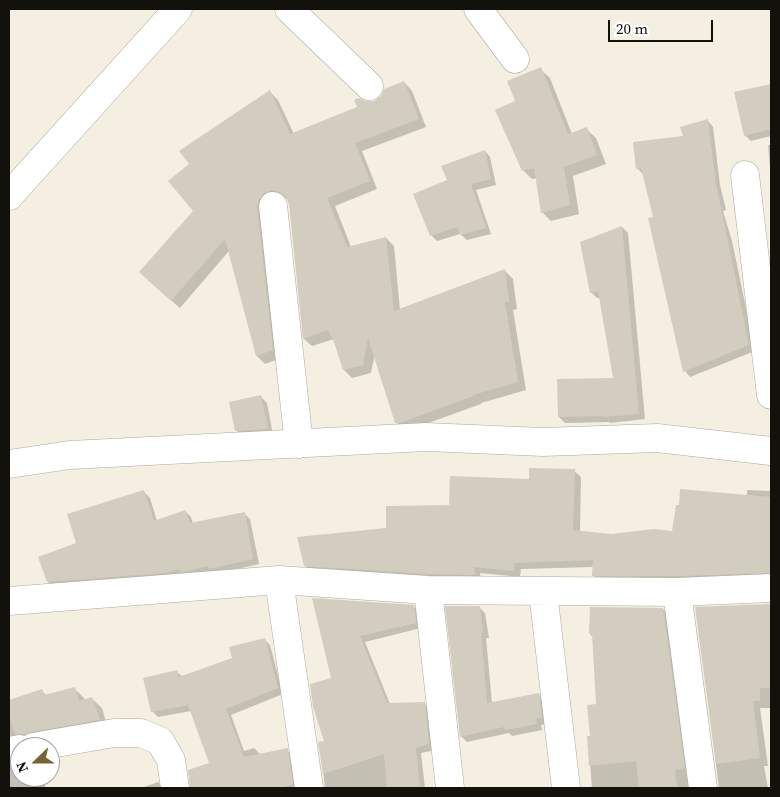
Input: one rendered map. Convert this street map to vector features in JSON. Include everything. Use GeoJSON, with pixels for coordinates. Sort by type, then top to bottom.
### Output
{"type":"FeatureCollection","features":[{"type":"Feature","properties":{"kind":"street"},"geometry":{"type":"LineString","coordinates":[[9,196],[178,9]]}},
{"type":"Feature","properties":{"kind":"street"},"geometry":{"type":"LineString","coordinates":[[289,9],[369,86]]}},
{"type":"Feature","properties":{"kind":"street"},"geometry":{"type":"LineString","coordinates":[[478,9],[515,58]]}},
{"type":"Feature","properties":{"kind":"street"},"geometry":{"type":"LineString","coordinates":[[745,175],[771,395]]}},
{"type":"Feature","properties":{"kind":"street"},"geometry":{"type":"LineString","coordinates":[[273,206],[299,444]]}},
{"type":"Feature","properties":{"kind":"street"},"geometry":{"type":"LineString","coordinates":[[9,464],[70,455],[426,437],[543,442],[657,438],[771,451]]}},
{"type":"Feature","properties":{"kind":"street"},"geometry":{"type":"LineString","coordinates":[[279,580],[309,788]]}},
{"type":"Feature","properties":{"kind":"street"},"geometry":{"type":"LineString","coordinates":[[9,600],[279,580],[428,590],[543,592],[677,592],[771,588]]}},
{"type":"Feature","properties":{"kind":"street"},"geometry":{"type":"LineString","coordinates":[[428,590],[450,788]]}},
{"type":"Feature","properties":{"kind":"street"},"geometry":{"type":"LineString","coordinates":[[543,592],[566,788]]}},
{"type":"Feature","properties":{"kind":"street"},"geometry":{"type":"LineString","coordinates":[[677,592],[703,788]]}},
{"type":"Feature","properties":{"kind":"street"},"geometry":{"type":"LineString","coordinates":[[60,742],[114,733],[141,733],[160,741],[171,760],[175,788]]}},
{"type":"Feature","properties":{"kind":"building"},"geometry":{"type":"Polygon","coordinates":[[[541,67],[568,134],[587,127],[597,155],[564,167],[570,205],[541,213],[534,168],[522,171],[495,110],[515,101],[507,81],[541,67]]]}},
{"type":"Feature","properties":{"kind":"building"},"geometry":{"type":"Polygon","coordinates":[[[404,81],[419,119],[355,143],[370,181],[327,198],[347,247],[386,237],[394,311],[505,269],[509,302],[505,302],[518,382],[473,395],[400,423],[395,423],[368,338],[363,365],[343,370],[332,336],[328,330],[303,339],[289,204],[286,197],[280,192],[272,190],[264,193],[259,199],[257,207],[273,350],[256,356],[225,239],[171,301],[139,272],[193,211],[168,181],[189,164],[179,151],[270,90],[290,134],[357,107],[354,100],[359,98],[366,101],[374,101],[381,96],[384,89],[404,81]]]}},
{"type":"Feature","properties":{"kind":"building"},"geometry":{"type":"Polygon","coordinates":[[[771,84],[771,129],[744,136],[734,92],[771,84]]]}},
{"type":"Feature","properties":{"kind":"building"},"geometry":{"type":"Polygon","coordinates":[[[708,119],[715,178],[749,345],[683,372],[648,218],[653,217],[641,168],[636,169],[633,142],[683,136],[680,127],[708,119]]]}},
{"type":"Feature","properties":{"kind":"building"},"geometry":{"type":"Polygon","coordinates":[[[485,150],[491,179],[471,184],[486,228],[460,235],[457,227],[430,236],[413,194],[447,180],[441,166],[485,150]]]}},
{"type":"Feature","properties":{"kind":"building"},"geometry":{"type":"Polygon","coordinates":[[[622,226],[639,414],[603,417],[558,417],[557,379],[613,378],[598,291],[590,293],[580,242],[622,226]]]}},
{"type":"Feature","properties":{"kind":"building"},"geometry":{"type":"Polygon","coordinates":[[[261,395],[268,429],[235,431],[229,402],[261,395]]]}},
{"type":"Feature","properties":{"kind":"building"},"geometry":{"type":"Polygon","coordinates":[[[529,468],[575,469],[573,530],[611,534],[654,529],[672,531],[676,505],[679,505],[680,489],[770,497],[771,573],[592,576],[593,560],[514,563],[514,571],[474,567],[475,575],[304,566],[297,537],[386,528],[386,506],[449,505],[450,476],[529,479],[529,468]]]}},
{"type":"Feature","properties":{"kind":"building"},"geometry":{"type":"Polygon","coordinates":[[[144,490],[154,521],[185,510],[190,523],[245,512],[253,559],[209,569],[208,566],[180,572],[179,569],[165,573],[47,582],[38,557],[76,543],[67,514],[144,490]]]}},
{"type":"Feature","properties":{"kind":"building"},"geometry":{"type":"Polygon","coordinates":[[[312,598],[414,605],[416,623],[360,636],[387,703],[425,702],[429,744],[416,748],[420,788],[387,788],[384,754],[323,774],[318,742],[324,741],[313,707],[310,684],[331,678],[312,598]]]}},
{"type":"Feature","properties":{"kind":"building"},"geometry":{"type":"Polygon","coordinates":[[[771,604],[771,688],[760,688],[760,701],[753,701],[760,758],[716,764],[695,607],[771,604]]]}},
{"type":"Feature","properties":{"kind":"building"},"geometry":{"type":"Polygon","coordinates":[[[445,606],[480,606],[487,703],[539,693],[542,718],[536,719],[537,724],[505,730],[504,727],[460,737],[445,606]]]}},
{"type":"Feature","properties":{"kind":"building"},"geometry":{"type":"Polygon","coordinates":[[[590,607],[663,608],[685,768],[675,770],[677,788],[639,788],[636,761],[589,766],[587,736],[590,736],[587,705],[596,704],[592,634],[589,634],[590,607]]]}},
{"type":"Feature","properties":{"kind":"building"},"geometry":{"type":"Polygon","coordinates":[[[265,638],[278,688],[226,709],[244,757],[288,748],[293,784],[281,788],[190,788],[188,770],[209,763],[188,705],[151,712],[143,678],[177,670],[179,677],[232,658],[229,647],[265,638]]]}},
{"type":"Feature","properties":{"kind":"building"},"geometry":{"type":"Polygon","coordinates":[[[75,687],[79,701],[92,697],[100,720],[25,734],[15,734],[9,716],[9,700],[42,689],[44,695],[75,687]]]}}]}
